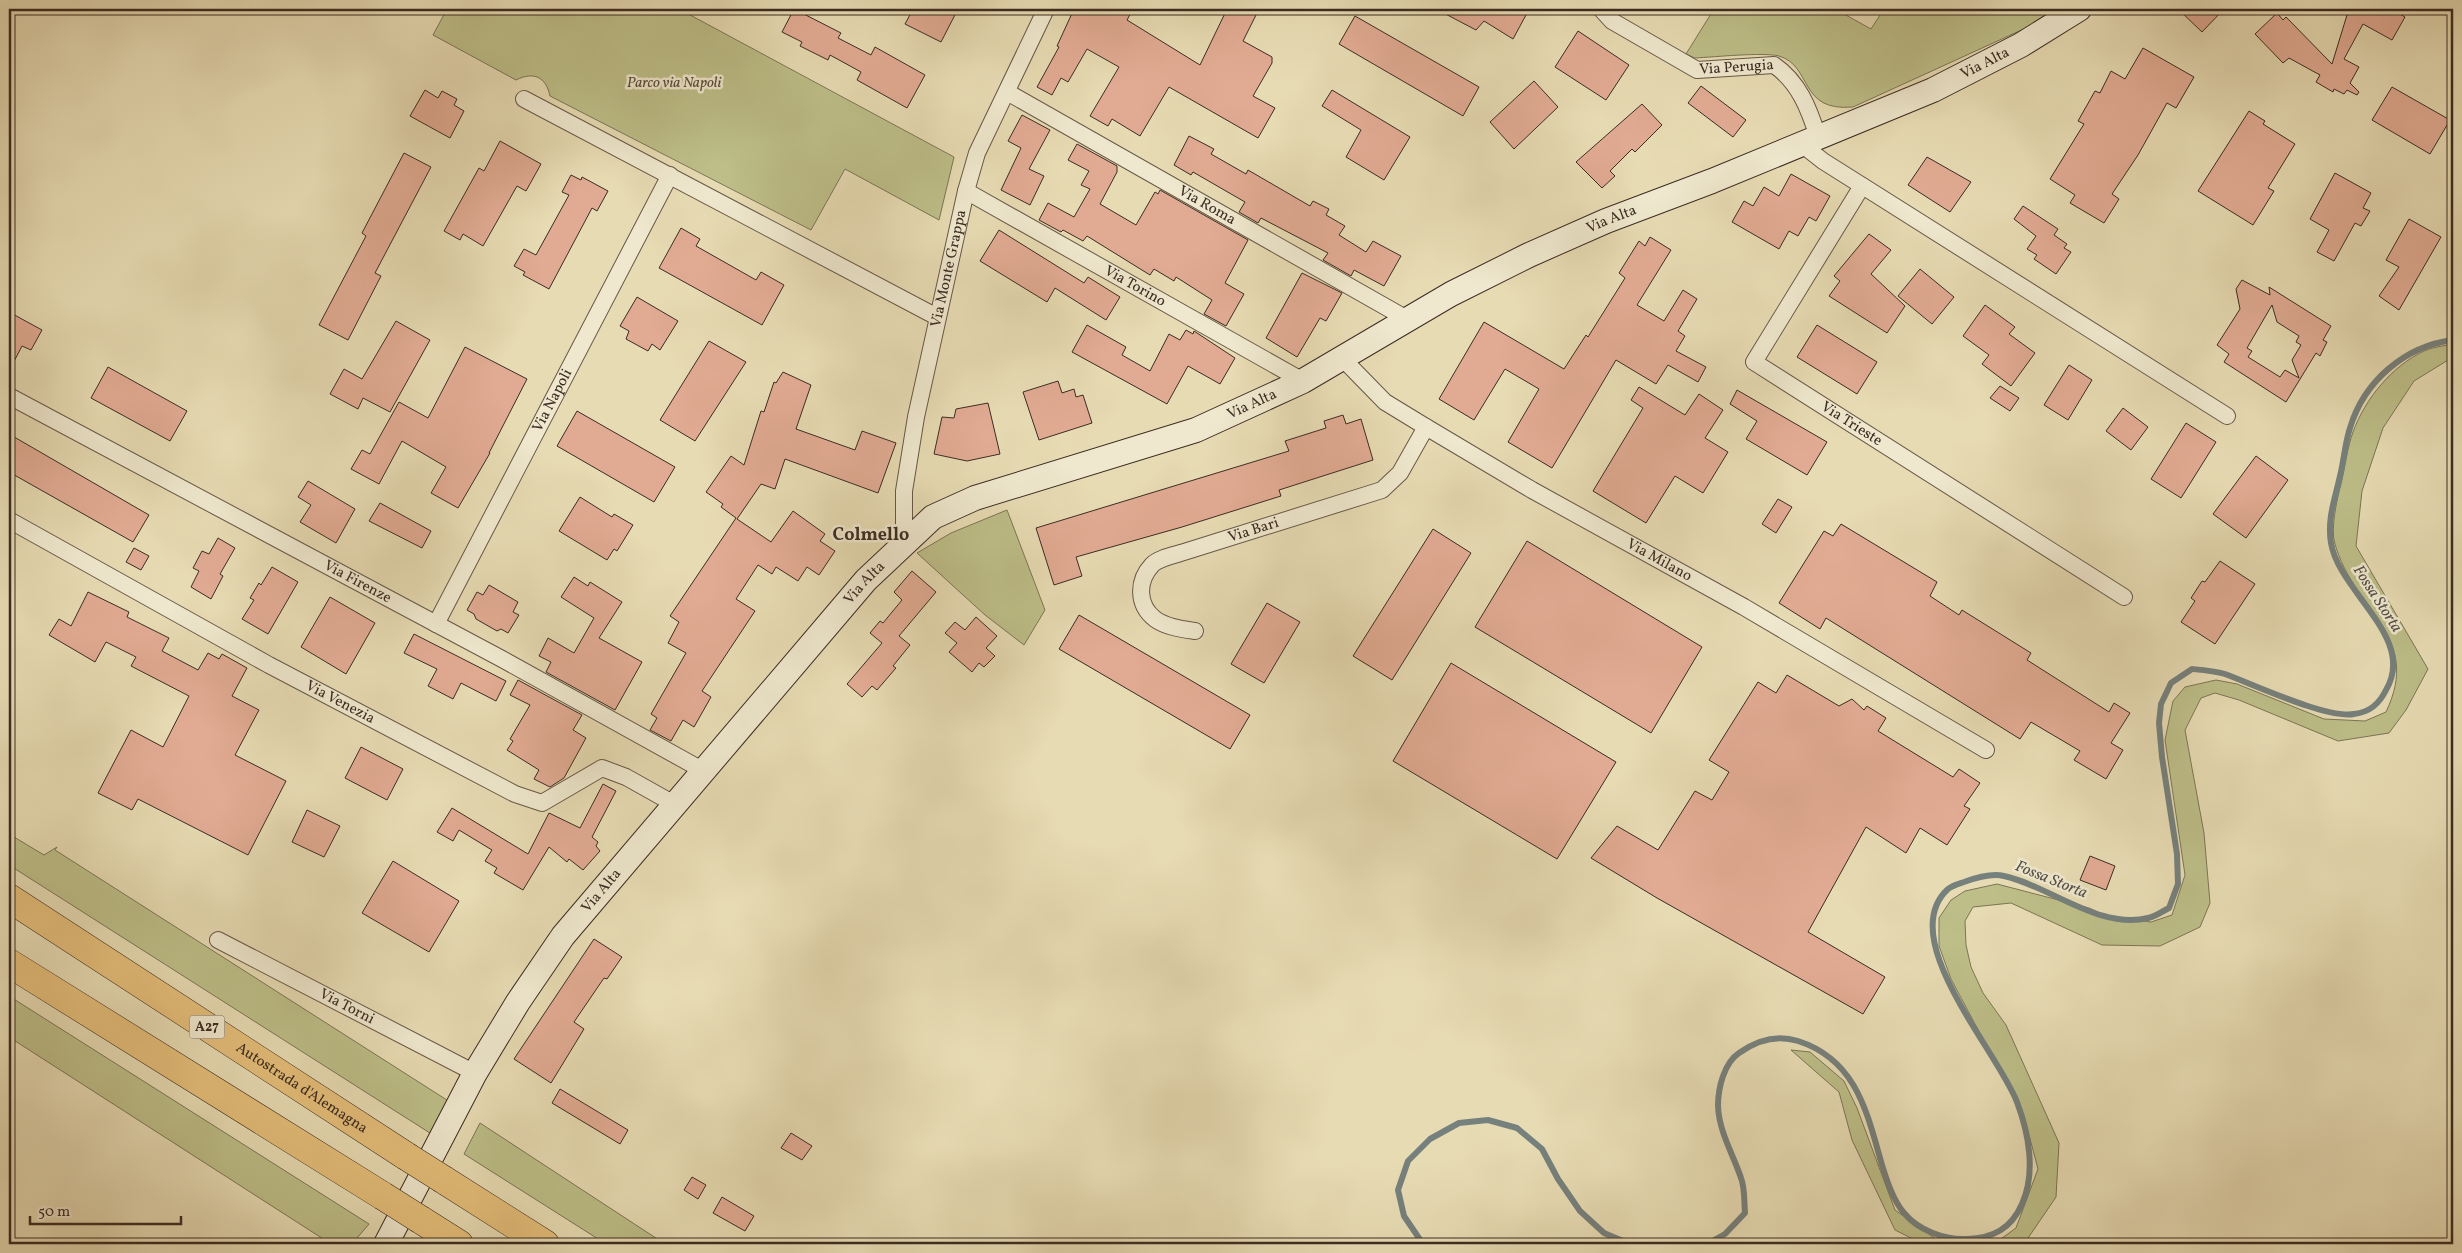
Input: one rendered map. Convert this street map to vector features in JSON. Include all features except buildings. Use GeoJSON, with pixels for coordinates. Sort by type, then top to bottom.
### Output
{"type":"FeatureCollection","features":[{"type":"Feature","properties":{"kind":"highway","name":"Autostrada d'Alemagna"},"geometry":{"type":"LineString","coordinates":[[9,898],[544,1244]]}},
{"type":"Feature","properties":{"kind":"highway"},"geometry":{"type":"LineString","coordinates":[[9,963],[459,1244]]}},
{"type":"Feature","properties":{"kind":"main road","name":"Via Alta"},"geometry":{"type":"LineString","coordinates":[[475,1072],[551,952],[866,580],[933,517],[975,498],[1196,430],[1303,382],[1451,294],[1537,251],[1606,221],[1877,115],[1933,90],[2021,45],[2079,9]]}},
{"type":"Feature","properties":{"kind":"main road"},"geometry":{"type":"LineString","coordinates":[[386,1244],[475,1072]]}},
{"type":"Feature","properties":{"kind":"street","name":"Via Monte Grappa"},"geometry":{"type":"LineString","coordinates":[[904,543],[904,492],[916,417],[966,192],[977,153],[1046,9]]}},
{"type":"Feature","properties":{"kind":"street","name":"Via Perugia"},"geometry":{"type":"LineString","coordinates":[[1601,9],[1612,21],[1697,70],[1774,65],[1793,82],[1809,108],[1809,140]]}},
{"type":"Feature","properties":{"kind":"street","name":"Via Roma"},"geometry":{"type":"LineString","coordinates":[[1007,92],[1407,319]]}},
{"type":"Feature","properties":{"kind":"street"},"geometry":{"type":"LineString","coordinates":[[524,99],[937,317]]}},
{"type":"Feature","properties":{"kind":"street"},"geometry":{"type":"LineString","coordinates":[[1809,140],[1823,161],[2227,416]]}},
{"type":"Feature","properties":{"kind":"street","name":"Via Napoli"},"geometry":{"type":"LineString","coordinates":[[436,624],[670,175]]}},
{"type":"Feature","properties":{"kind":"street","name":"Via Trieste"},"geometry":{"type":"LineString","coordinates":[[1862,186],[1754,362],[2124,597]]}},
{"type":"Feature","properties":{"kind":"street","name":"Via Torino"},"geometry":{"type":"LineString","coordinates":[[966,192],[1303,382]]}},
{"type":"Feature","properties":{"kind":"street","name":"Via Milano"},"geometry":{"type":"LineString","coordinates":[[1342,358],[1385,402],[1426,427],[1532,490],[1744,607],[1986,750]]}},
{"type":"Feature","properties":{"kind":"street","name":"Via Firenze"},"geometry":{"type":"LineString","coordinates":[[9,396],[436,624],[704,771]]}},
{"type":"Feature","properties":{"kind":"street","name":"Via Bari"},"geometry":{"type":"LineString","coordinates":[[1195,631],[1175,628],[1155,619],[1142,606],[1140,594],[1142,581],[1153,564],[1192,549],[1382,490],[1400,472],[1426,427]]}},
{"type":"Feature","properties":{"kind":"street","name":"Via Venezia"},"geometry":{"type":"LineString","coordinates":[[9,520],[269,665],[515,794],[542,803],[602,768],[626,777],[676,805]]}},
{"type":"Feature","properties":{"kind":"street","name":"Via Torni"},"geometry":{"type":"LineString","coordinates":[[218,940],[475,1072]]}},
{"type":"Feature","properties":{"kind":"green space","name":"Parco via Napoli"},"geometry":{"type":"Polygon","coordinates":[[[447,9],[679,9],[954,157],[939,220],[845,169],[811,230],[550,96],[546,84],[542,80],[534,76],[528,76],[516,80],[433,35],[447,9]]]}},
{"type":"Feature","properties":{"kind":"green space"},"geometry":{"type":"Polygon","coordinates":[[[1714,9],[1835,9],[1871,29],[1884,9],[2037,9],[2050,17],[1853,107],[1835,107],[1823,103],[1814,96],[1790,61],[1779,56],[1751,55],[1695,58],[1686,54],[1714,9]]]}},
{"type":"Feature","properties":{"kind":"green space"},"geometry":{"type":"Polygon","coordinates":[[[2453,344],[2453,357],[2414,381],[2383,428],[2362,491],[2356,546],[2428,669],[2406,710],[2389,733],[2338,741],[2239,700],[2215,693],[2201,698],[2185,730],[2204,833],[2210,903],[2200,927],[2160,946],[2102,945],[2011,903],[1973,907],[1965,921],[1966,945],[1971,967],[1983,993],[2006,1025],[2059,1143],[2056,1197],[2024,1244],[1984,1244],[1998,1241],[2016,1228],[2038,1169],[2024,1116],[1951,979],[1939,946],[1939,918],[1951,900],[1965,891],[1997,884],[2089,908],[2107,916],[2151,922],[2172,915],[2185,875],[2165,740],[2173,701],[2185,687],[2216,680],[2237,684],[2324,719],[2365,721],[2386,712],[2395,685],[2396,663],[2391,642],[2344,567],[2335,544],[2333,531],[2336,506],[2353,432],[2372,396],[2401,365],[2412,357],[2427,350],[2453,344]]]}},
{"type":"Feature","properties":{"kind":"green space"},"geometry":{"type":"Polygon","coordinates":[[[1007,510],[1045,610],[1024,645],[985,615],[917,553],[951,533],[1007,510]]]}},
{"type":"Feature","properties":{"kind":"green space"},"geometry":{"type":"Polygon","coordinates":[[[9,834],[44,855],[57,847],[55,850],[450,1102],[433,1135],[9,865],[9,834]]]}},
{"type":"Feature","properties":{"kind":"green space"},"geometry":{"type":"Polygon","coordinates":[[[9,996],[369,1224],[352,1244],[331,1244],[9,1037],[9,996]]]}},
{"type":"Feature","properties":{"kind":"green space"},"geometry":{"type":"Polygon","coordinates":[[[1791,1050],[1810,1052],[1844,1081],[1857,1108],[1895,1210],[1940,1242],[1950,1244],[1923,1244],[1895,1230],[1852,1140],[1839,1092],[1791,1050]]]}},
{"type":"Feature","properties":{"kind":"green space"},"geometry":{"type":"Polygon","coordinates":[[[480,1123],[665,1244],[606,1244],[464,1154],[480,1123]]]}},
{"type":"Feature","properties":{"kind":"waterway","name":"Fossa Storta"},"geometry":{"type":"LineString","coordinates":[[1707,1244],[1725,1234],[1745,1213],[1742,1182],[1719,1116],[1718,1099],[1723,1076],[1729,1063],[1739,1053],[1753,1045],[1774,1038],[1798,1041],[1818,1050],[1834,1061],[1847,1075],[1871,1126],[1886,1177],[1894,1196],[1900,1208],[1910,1219],[1932,1233],[1949,1238],[1967,1239],[1993,1234],[2007,1226],[2018,1213],[2026,1192],[2030,1167],[2025,1127],[2017,1102],[2006,1080],[1972,1025],[1941,964],[1933,936],[1935,910],[1948,889],[1952,886],[1994,875],[2021,881],[2093,913],[2111,918],[2130,920],[2148,918],[2169,908],[2178,884],[2177,854],[2162,757],[2159,723],[2161,704],[2171,683],[2192,669],[2225,674],[2291,700],[2342,714],[2354,714],[2365,711],[2377,703],[2386,690],[2393,671],[2392,652],[2373,615],[2347,579],[2337,561],[2330,534],[2332,509],[2348,434],[2356,411],[2365,395],[2376,381],[2403,358],[2435,344],[2453,340]]}},
{"type":"Feature","properties":{"kind":"waterway","name":"Fossa Storta"},"geometry":{"type":"LineString","coordinates":[[1423,1244],[1404,1216],[1398,1190],[1408,1161],[1430,1139],[1459,1123],[1488,1120],[1517,1128],[1542,1149],[1558,1179],[1580,1211],[1604,1233],[1630,1244]]}},
{"type":"Feature","properties":{"kind":"district","name":"Colmello"},"geometry":{"type":"Point","coordinates":[871,535]}}]}
